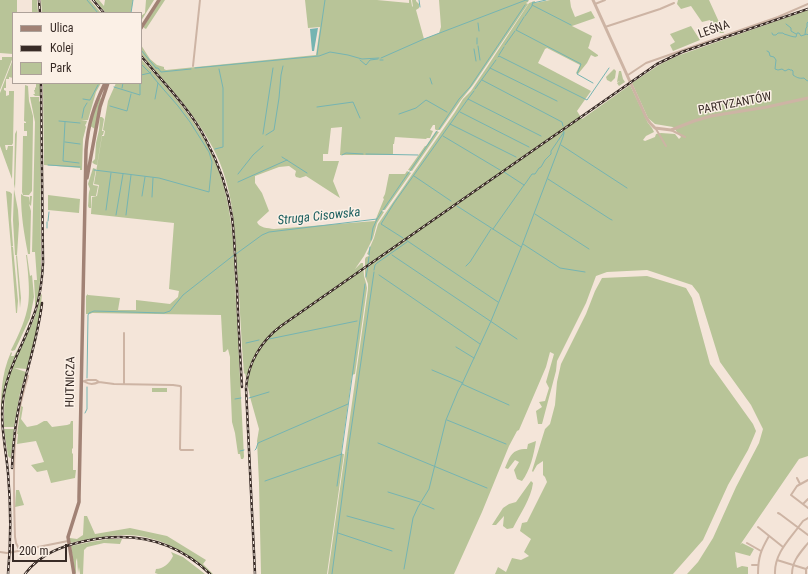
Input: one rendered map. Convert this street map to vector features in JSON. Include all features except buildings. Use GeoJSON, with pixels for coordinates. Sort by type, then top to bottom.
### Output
{"type":"FeatureCollection","features":[{"type":"Feature","properties":{"kind":"main road"},"geometry":{"type":"LineString","coordinates":[[142,26],[159,0]]}},
{"type":"Feature","properties":{"kind":"main road","name":"HUTNICZA"},"geometry":{"type":"LineString","coordinates":[[74,574],[68,533],[80,497],[87,139],[92,115],[106,84]]}},
{"type":"Feature","properties":{"kind":"main road","name":"HUTNICZA"},"geometry":{"type":"LineString","coordinates":[[87,166],[96,131],[101,97]]}},
{"type":"Feature","properties":{"kind":"main road"},"geometry":{"type":"LineString","coordinates":[[89,126],[96,131]]}},
{"type":"Feature","properties":{"kind":"main road"},"geometry":{"type":"LineString","coordinates":[[87,139],[94,138]]}},
{"type":"Feature","properties":{"kind":"street"},"geometry":{"type":"LineString","coordinates":[[193,66],[200,0]]}},
{"type":"Feature","properties":{"kind":"street"},"geometry":{"type":"LineString","coordinates":[[593,0],[646,117],[662,138],[666,146]]}},
{"type":"Feature","properties":{"kind":"street"},"geometry":{"type":"LineString","coordinates":[[595,4],[605,0]]}},
{"type":"Feature","properties":{"kind":"street"},"geometry":{"type":"LineString","coordinates":[[605,26],[660,9],[674,3]]}},
{"type":"Feature","properties":{"kind":"street","name":"LEŚNA"},"geometry":{"type":"LineString","coordinates":[[628,75],[646,63],[778,17],[808,4]]}},
{"type":"Feature","properties":{"kind":"street","name":"PARTYZANTÓW"},"geometry":{"type":"LineString","coordinates":[[655,128],[671,130],[711,116],[767,107],[808,98]]}},
{"type":"Feature","properties":{"kind":"street"},"geometry":{"type":"LineString","coordinates":[[671,130],[686,137]]}},
{"type":"Feature","properties":{"kind":"street"},"geometry":{"type":"LineString","coordinates":[[124,333],[124,384]]}},
{"type":"Feature","properties":{"kind":"street"},"geometry":{"type":"LineString","coordinates":[[20,551],[15,537],[15,441],[20,406],[28,376]]}},
{"type":"Feature","properties":{"kind":"street"},"geometry":{"type":"LineString","coordinates":[[83,382],[88,380],[96,380],[99,382],[124,384],[180,386],[180,450],[193,450]]}},
{"type":"Feature","properties":{"kind":"street"},"geometry":{"type":"LineString","coordinates":[[797,478],[800,484]]}},
{"type":"Feature","properties":{"kind":"street"},"geometry":{"type":"LineString","coordinates":[[808,480],[797,486],[791,493],[791,495],[808,508]]}},
{"type":"Feature","properties":{"kind":"street"},"geometry":{"type":"LineString","coordinates":[[803,504],[808,499]]}},
{"type":"Feature","properties":{"kind":"street"},"geometry":{"type":"LineString","coordinates":[[778,513],[808,535]]}},
{"type":"Feature","properties":{"kind":"street"},"geometry":{"type":"LineString","coordinates":[[775,574],[776,560],[783,547],[803,521],[808,518]]}},
{"type":"Feature","properties":{"kind":"street"},"geometry":{"type":"LineString","coordinates":[[758,527],[783,547]]}},
{"type":"Feature","properties":{"kind":"street"},"geometry":{"type":"LineString","coordinates":[[758,574],[761,551],[769,536]]}},
{"type":"Feature","properties":{"kind":"street"},"geometry":{"type":"LineString","coordinates":[[0,552],[8,553],[68,541]]}},
{"type":"Feature","properties":{"kind":"street"},"geometry":{"type":"LineString","coordinates":[[747,543],[761,551]]}},
{"type":"Feature","properties":{"kind":"street"},"geometry":{"type":"LineString","coordinates":[[792,574],[793,565],[796,559],[808,543]]}},
{"type":"Feature","properties":{"kind":"street"},"geometry":{"type":"LineString","coordinates":[[776,560],[807,568],[806,574]]}},
{"type":"Feature","properties":{"kind":"street"},"geometry":{"type":"LineString","coordinates":[[752,565],[758,565]]}},
{"type":"Feature","properties":{"kind":"green space"},"geometry":{"type":"Polygon","coordinates":[[[0,0],[17,0],[17,12],[12,12],[12,54],[0,53],[0,0]]]}},
{"type":"Feature","properties":{"kind":"green space"},"geometry":{"type":"Polygon","coordinates":[[[32,0],[37,0],[38,12],[32,12],[32,0]]]}},
{"type":"Feature","properties":{"kind":"green space"},"geometry":{"type":"Polygon","coordinates":[[[41,0],[90,0],[100,12],[42,12],[41,0]]]}},
{"type":"Feature","properties":{"kind":"green space"},"geometry":{"type":"Polygon","coordinates":[[[95,0],[99,0],[104,6],[105,0],[133,0],[131,12],[105,12],[95,0]]]}},
{"type":"Feature","properties":{"kind":"green space"},"geometry":{"type":"Polygon","coordinates":[[[146,0],[154,0],[142,19],[142,15],[145,13],[146,0]]]}},
{"type":"Feature","properties":{"kind":"green space"},"geometry":{"type":"Polygon","coordinates":[[[160,0],[165,0],[146,29],[144,28],[144,26],[160,0]]]}},
{"type":"Feature","properties":{"kind":"green space"},"geometry":{"type":"Polygon","coordinates":[[[305,0],[377,0],[409,3],[409,0],[411,0],[413,7],[412,0],[416,0],[419,4],[419,8],[416,10],[424,39],[439,33],[441,27],[439,0],[529,0],[526,3],[528,4],[473,85],[440,130],[436,130],[435,125],[433,125],[430,130],[433,131],[430,138],[395,137],[393,144],[393,155],[340,155],[342,127],[331,128],[328,154],[323,154],[323,161],[339,161],[333,181],[340,198],[306,176],[300,178],[296,177],[296,171],[289,166],[279,167],[255,176],[255,183],[262,193],[269,211],[257,222],[262,227],[274,229],[375,221],[384,199],[389,174],[405,174],[407,171],[411,173],[385,210],[382,210],[384,212],[377,223],[373,238],[364,256],[355,269],[363,263],[367,288],[355,374],[352,375],[341,454],[344,454],[327,574],[261,574],[257,441],[259,429],[245,373],[244,374],[234,222],[229,192],[220,162],[206,135],[180,99],[142,55],[142,47],[150,59],[157,65],[164,67],[166,70],[316,55],[320,27],[308,28],[305,0]]]}},
{"type":"Feature","properties":{"kind":"green space"},"geometry":{"type":"Polygon","coordinates":[[[550,0],[570,0],[575,17],[591,11],[595,18],[572,26],[592,36],[588,48],[598,56],[595,57],[591,55],[587,63],[578,74],[576,73],[580,65],[547,48],[545,49],[538,63],[591,91],[577,111],[582,119],[630,85],[648,123],[654,132],[646,136],[643,140],[645,141],[655,137],[656,134],[661,133],[675,134],[679,139],[681,137],[673,127],[655,124],[648,118],[632,83],[659,65],[677,56],[808,10],[808,456],[799,459],[740,545],[742,543],[754,549],[750,556],[735,552],[737,568],[742,566],[748,567],[748,574],[687,574],[698,562],[713,538],[736,487],[759,443],[763,429],[751,405],[720,362],[699,294],[692,285],[647,270],[607,272],[596,276],[586,303],[557,361],[556,371],[542,424],[538,424],[536,411],[542,407],[539,402],[545,401],[549,388],[546,382],[554,354],[550,352],[546,367],[519,430],[509,446],[482,512],[454,574],[328,574],[368,289],[365,276],[365,259],[369,256],[367,254],[378,224],[463,99],[471,91],[529,3],[550,0]]]}},
{"type":"Feature","properties":{"kind":"green space"},"geometry":{"type":"Polygon","coordinates":[[[678,0],[709,0],[724,33],[718,33],[710,20],[702,22],[691,6],[681,9],[677,4],[678,0]]]}},
{"type":"Feature","properties":{"kind":"green space"},"geometry":{"type":"Polygon","coordinates":[[[691,26],[700,40],[673,51],[670,45],[675,42],[670,34],[691,26]]]}},
{"type":"Feature","properties":{"kind":"green space"},"geometry":{"type":"Polygon","coordinates":[[[2,57],[12,57],[0,90],[0,60],[2,60],[2,57]]]}},
{"type":"Feature","properties":{"kind":"green space"},"geometry":{"type":"Polygon","coordinates":[[[142,60],[181,104],[201,135],[216,163],[229,208],[233,241],[243,459],[241,459],[240,454],[238,454],[232,422],[230,357],[228,349],[223,352],[221,315],[86,314],[86,296],[88,294],[120,298],[118,310],[136,310],[136,300],[170,304],[178,297],[179,291],[169,289],[174,223],[91,214],[92,197],[97,196],[99,185],[94,184],[102,136],[104,136],[105,131],[103,130],[108,101],[116,84],[142,84],[142,60]]]}},
{"type":"Feature","properties":{"kind":"green space"},"geometry":{"type":"Polygon","coordinates":[[[12,62],[12,78],[9,77],[9,79],[6,79],[6,88],[4,88],[4,90],[6,91],[6,96],[9,95],[9,91],[14,91],[13,143],[12,145],[5,145],[6,150],[8,146],[13,146],[12,179],[0,146],[0,93],[12,62]]]}},
{"type":"Feature","properties":{"kind":"green space"},"geometry":{"type":"Polygon","coordinates":[[[614,69],[616,71],[615,78],[611,82],[607,80],[606,77],[614,69]]]}},
{"type":"Feature","properties":{"kind":"green space"},"geometry":{"type":"Polygon","coordinates":[[[619,71],[621,71],[625,82],[619,86],[617,83],[620,81],[617,82],[619,71]]]}},
{"type":"Feature","properties":{"kind":"green space"},"geometry":{"type":"Polygon","coordinates":[[[36,84],[40,84],[40,96],[35,96],[33,94],[35,94],[34,90],[36,84]]]}},
{"type":"Feature","properties":{"kind":"green space"},"geometry":{"type":"Polygon","coordinates":[[[43,84],[100,84],[96,92],[88,120],[81,121],[87,121],[83,139],[82,170],[80,170],[80,168],[44,165],[43,84]]]}},
{"type":"Feature","properties":{"kind":"green space"},"geometry":{"type":"Polygon","coordinates":[[[25,85],[28,86],[29,101],[33,116],[32,191],[29,195],[23,195],[22,192],[23,136],[27,136],[27,131],[24,131],[24,123],[26,123],[24,121],[25,85]]]}},
{"type":"Feature","properties":{"kind":"green space"},"geometry":{"type":"Polygon","coordinates":[[[30,97],[39,97],[40,102],[41,270],[36,305],[34,280],[37,280],[35,252],[32,252],[35,122],[30,97]]]}},
{"type":"Feature","properties":{"kind":"green space"},"geometry":{"type":"Polygon","coordinates":[[[100,98],[101,99],[95,129],[90,126],[100,98]]]}},
{"type":"Feature","properties":{"kind":"green space"},"geometry":{"type":"Polygon","coordinates":[[[100,117],[104,119],[102,131],[104,131],[97,165],[92,162],[95,159],[100,117]]]}},
{"type":"Feature","properties":{"kind":"green space"},"geometry":{"type":"Polygon","coordinates":[[[17,130],[15,189],[15,134],[17,130]]]}},
{"type":"Feature","properties":{"kind":"green space"},"geometry":{"type":"Polygon","coordinates":[[[436,131],[439,132],[412,171],[408,170],[426,146],[436,131]]]}},
{"type":"Feature","properties":{"kind":"green space"},"geometry":{"type":"Polygon","coordinates":[[[93,168],[96,169],[93,185],[98,186],[96,196],[91,196],[91,208],[89,208],[90,189],[88,184],[93,168]]]}},
{"type":"Feature","properties":{"kind":"green space"},"geometry":{"type":"Polygon","coordinates":[[[14,189],[19,224],[17,255],[15,255],[13,220],[14,189]]]}},
{"type":"Feature","properties":{"kind":"green space"},"geometry":{"type":"Polygon","coordinates":[[[6,191],[12,194],[11,220],[13,246],[11,247],[6,191]]]}},
{"type":"Feature","properties":{"kind":"green space"},"geometry":{"type":"Polygon","coordinates":[[[21,194],[29,197],[29,203],[30,196],[32,196],[31,206],[29,204],[31,211],[30,254],[28,254],[24,232],[21,194]]]}},
{"type":"Feature","properties":{"kind":"green space"},"geometry":{"type":"Polygon","coordinates":[[[48,195],[80,199],[79,213],[48,210],[48,195]]]}},
{"type":"Feature","properties":{"kind":"green space"},"geometry":{"type":"Polygon","coordinates":[[[11,247],[13,247],[18,301],[17,313],[16,313],[11,247]]]}},
{"type":"Feature","properties":{"kind":"green space"},"geometry":{"type":"Polygon","coordinates":[[[17,255],[21,298],[20,308],[16,256],[17,255]]]}},
{"type":"Feature","properties":{"kind":"green space"},"geometry":{"type":"Polygon","coordinates":[[[26,255],[30,276],[32,275],[34,297],[30,318],[15,350],[12,351],[11,350],[18,336],[28,305],[29,283],[26,255]]]}},
{"type":"Feature","properties":{"kind":"green space"},"geometry":{"type":"Polygon","coordinates":[[[647,276],[686,288],[692,298],[710,364],[753,424],[756,431],[748,450],[728,485],[703,540],[673,574],[495,574],[498,567],[506,572],[512,558],[521,560],[529,556],[524,552],[531,539],[520,531],[522,523],[527,522],[547,482],[543,475],[543,461],[537,465],[533,472],[532,471],[545,429],[550,424],[555,405],[557,382],[561,364],[586,314],[595,291],[602,278],[647,276]]]}},
{"type":"Feature","properties":{"kind":"green space"},"geometry":{"type":"Polygon","coordinates":[[[42,294],[40,313],[27,369],[14,368],[26,372],[20,393],[14,427],[4,427],[5,396],[10,371],[33,321],[42,294]]]}},
{"type":"Feature","properties":{"kind":"green space"},"geometry":{"type":"Polygon","coordinates":[[[20,345],[5,385],[2,422],[1,396],[5,369],[11,352],[11,356],[14,356],[20,345]]]}},
{"type":"Feature","properties":{"kind":"green space"},"geometry":{"type":"Polygon","coordinates":[[[152,388],[167,388],[167,392],[152,392],[152,388]]]}},
{"type":"Feature","properties":{"kind":"green space"},"geometry":{"type":"Polygon","coordinates":[[[21,406],[23,407],[21,419],[27,427],[37,425],[44,421],[47,421],[52,427],[67,425],[73,421],[72,453],[73,470],[76,470],[75,478],[51,483],[47,470],[37,472],[31,465],[44,462],[36,441],[17,444],[21,406]]]}},
{"type":"Feature","properties":{"kind":"green space"},"geometry":{"type":"Polygon","coordinates":[[[4,429],[14,429],[11,458],[8,456],[4,429]]]}},
{"type":"Feature","properties":{"kind":"green space"},"geometry":{"type":"Polygon","coordinates":[[[536,441],[533,457],[527,472],[522,481],[517,479],[514,470],[519,462],[515,460],[508,469],[505,468],[508,460],[514,452],[527,449],[528,444],[536,441]]]}},
{"type":"Feature","properties":{"kind":"green space"},"geometry":{"type":"Polygon","coordinates":[[[531,481],[533,483],[530,495],[513,528],[507,529],[503,526],[504,516],[496,525],[492,525],[503,508],[516,502],[531,481]]]}},
{"type":"Feature","properties":{"kind":"green space"},"geometry":{"type":"Polygon","coordinates":[[[16,490],[19,490],[24,505],[15,507],[16,490]]]}},
{"type":"Feature","properties":{"kind":"green space"},"geometry":{"type":"Polygon","coordinates":[[[84,516],[87,516],[95,534],[130,528],[167,536],[206,560],[203,564],[213,574],[183,552],[150,538],[119,535],[70,543],[70,538],[77,539],[83,535],[84,516]]]}},
{"type":"Feature","properties":{"kind":"green space"},"geometry":{"type":"Polygon","coordinates":[[[109,539],[122,539],[120,544],[104,543],[87,547],[84,550],[83,574],[80,574],[79,567],[78,573],[77,558],[75,573],[71,546],[109,539]]]}},
{"type":"Feature","properties":{"kind":"green space"},"geometry":{"type":"Polygon","coordinates":[[[171,552],[183,557],[205,574],[155,573],[156,569],[164,567],[170,561],[173,556],[171,552]]]}},
{"type":"Feature","properties":{"kind":"water"},"geometry":{"type":"Polygon","coordinates":[[[318,28],[314,51],[312,51],[310,29],[318,28]]]}},
{"type":"Feature","properties":{"kind":"waterway"},"geometry":{"type":"LineString","coordinates":[[87,0],[97,12]]}},
{"type":"Feature","properties":{"kind":"waterway"},"geometry":{"type":"LineString","coordinates":[[131,12],[133,0]]}},
{"type":"Feature","properties":{"kind":"waterway"},"geometry":{"type":"LineString","coordinates":[[317,55],[325,0]]}},
{"type":"Feature","properties":{"kind":"waterway"},"geometry":{"type":"LineString","coordinates":[[419,0],[420,7]]}},
{"type":"Feature","properties":{"kind":"waterway"},"geometry":{"type":"LineString","coordinates":[[381,58],[424,39],[526,0]]}},
{"type":"Feature","properties":{"kind":"waterway"},"geometry":{"type":"LineString","coordinates":[[533,3],[546,0]]}},
{"type":"Feature","properties":{"kind":"waterway"},"geometry":{"type":"LineString","coordinates":[[525,16],[533,2]]}},
{"type":"Feature","properties":{"kind":"waterway","name":"Struga Cisowska"},"geometry":{"type":"LineString","coordinates":[[439,129],[459,99],[470,87],[525,5]]}},
{"type":"Feature","properties":{"kind":"waterway"},"geometry":{"type":"LineString","coordinates":[[532,5],[571,25]]}},
{"type":"Feature","properties":{"kind":"waterway"},"geometry":{"type":"LineString","coordinates":[[524,17],[516,30],[581,64],[577,74],[593,83]]}},
{"type":"Feature","properties":{"kind":"waterway"},"geometry":{"type":"LineString","coordinates":[[805,34],[808,22]]}},
{"type":"Feature","properties":{"kind":"waterway"},"geometry":{"type":"LineString","coordinates":[[478,23],[479,31]]}},
{"type":"Feature","properties":{"kind":"waterway"},"geometry":{"type":"LineString","coordinates":[[786,24],[791,28],[791,31],[796,34]]}},
{"type":"Feature","properties":{"kind":"waterway"},"geometry":{"type":"LineString","coordinates":[[505,45],[515,31]]}},
{"type":"Feature","properties":{"kind":"waterway"},"geometry":{"type":"LineString","coordinates":[[772,33],[773,35],[783,33],[796,37],[797,33],[801,36],[808,35]]}},
{"type":"Feature","properties":{"kind":"waterway"},"geometry":{"type":"LineString","coordinates":[[477,38],[477,44]]}},
{"type":"Feature","properties":{"kind":"waterway"},"geometry":{"type":"LineString","coordinates":[[478,46],[480,60]]}},
{"type":"Feature","properties":{"kind":"waterway"},"geometry":{"type":"LineString","coordinates":[[499,55],[504,47]]}},
{"type":"Feature","properties":{"kind":"waterway"},"geometry":{"type":"LineString","coordinates":[[474,49],[476,61]]}},
{"type":"Feature","properties":{"kind":"waterway"},"geometry":{"type":"LineString","coordinates":[[142,51],[156,68]]}},
{"type":"Feature","properties":{"kind":"waterway"},"geometry":{"type":"LineString","coordinates":[[767,51],[769,52],[770,56],[774,57],[776,60],[775,69],[782,69],[785,71],[789,69],[792,70],[793,75],[799,78],[804,78],[808,81]]}},
{"type":"Feature","properties":{"kind":"waterway"},"geometry":{"type":"LineString","coordinates":[[195,68],[319,56],[330,52],[362,59],[379,58]]}},
{"type":"Feature","properties":{"kind":"waterway"},"geometry":{"type":"LineString","coordinates":[[498,57],[499,56],[587,100],[609,68]]}},
{"type":"Feature","properties":{"kind":"waterway"},"geometry":{"type":"LineString","coordinates":[[360,60],[366,65],[370,60],[378,59]]}},
{"type":"Feature","properties":{"kind":"waterway"},"geometry":{"type":"LineString","coordinates":[[475,89],[496,60]]}},
{"type":"Feature","properties":{"kind":"waterway"},"geometry":{"type":"LineString","coordinates":[[142,65],[150,73],[151,72]]}},
{"type":"Feature","properties":{"kind":"waterway"},"geometry":{"type":"LineString","coordinates":[[266,135],[274,130],[283,66]]}},
{"type":"Feature","properties":{"kind":"waterway"},"geometry":{"type":"LineString","coordinates":[[156,68],[158,68],[161,72],[191,69]]}},
{"type":"Feature","properties":{"kind":"waterway"},"geometry":{"type":"LineString","coordinates":[[263,134],[273,68]]}},
{"type":"Feature","properties":{"kind":"waterway"},"geometry":{"type":"LineString","coordinates":[[490,68],[557,101]]}},
{"type":"Feature","properties":{"kind":"waterway"},"geometry":{"type":"LineString","coordinates":[[215,149],[223,147],[223,88],[219,69]]}},
{"type":"Feature","properties":{"kind":"waterway"},"geometry":{"type":"LineString","coordinates":[[142,75],[150,73],[158,83],[155,99]]}},
{"type":"Feature","properties":{"kind":"waterway"},"geometry":{"type":"LineString","coordinates":[[430,78],[432,84]]}},
{"type":"Feature","properties":{"kind":"waterway"},"geometry":{"type":"LineString","coordinates":[[482,80],[562,122],[563,126]]}},
{"type":"Feature","properties":{"kind":"waterway"},"geometry":{"type":"LineString","coordinates":[[94,170],[159,178],[209,192],[212,162],[209,152],[190,122],[158,83]]}},
{"type":"Feature","properties":{"kind":"waterway"},"geometry":{"type":"LineString","coordinates":[[122,88],[123,84]]}},
{"type":"Feature","properties":{"kind":"waterway"},"geometry":{"type":"LineString","coordinates":[[114,87],[140,95],[140,84]]}},
{"type":"Feature","properties":{"kind":"waterway"},"geometry":{"type":"LineString","coordinates":[[83,99],[90,100],[98,85]]}},
{"type":"Feature","properties":{"kind":"waterway"},"geometry":{"type":"LineString","coordinates":[[474,91],[468,99],[541,136]]}},
{"type":"Feature","properties":{"kind":"waterway"},"geometry":{"type":"LineString","coordinates":[[110,106],[127,111],[131,94]]}},
{"type":"Feature","properties":{"kind":"waterway"},"geometry":{"type":"LineString","coordinates":[[403,238],[381,224],[394,203],[468,99]]}},
{"type":"Feature","properties":{"kind":"waterway"},"geometry":{"type":"LineString","coordinates":[[399,114],[416,108],[426,100],[447,112]]}},
{"type":"Feature","properties":{"kind":"waterway"},"geometry":{"type":"LineString","coordinates":[[317,107],[353,102],[360,118]]}},
{"type":"Feature","properties":{"kind":"waterway"},"geometry":{"type":"LineString","coordinates":[[82,118],[84,108],[87,103]]}},
{"type":"Feature","properties":{"kind":"waterway"},"geometry":{"type":"LineString","coordinates":[[460,112],[529,147]]}},
{"type":"Feature","properties":{"kind":"waterway"},"geometry":{"type":"LineString","coordinates":[[59,121],[80,123]]}},
{"type":"Feature","properties":{"kind":"waterway"},"geometry":{"type":"LineString","coordinates":[[65,122],[63,161],[79,163]]}},
{"type":"Feature","properties":{"kind":"waterway"},"geometry":{"type":"LineString","coordinates":[[450,124],[516,157]]}},
{"type":"Feature","properties":{"kind":"waterway","name":"Struga Cisowska"},"geometry":{"type":"LineString","coordinates":[[410,171],[437,131]]}},
{"type":"Feature","properties":{"kind":"waterway"},"geometry":{"type":"LineString","coordinates":[[404,569],[413,518],[429,489],[446,420],[491,321],[521,248],[563,137],[563,131]]}},
{"type":"Feature","properties":{"kind":"waterway"},"geometry":{"type":"LineString","coordinates":[[493,229],[532,174],[535,174],[551,154],[551,151],[564,132]]}},
{"type":"Feature","properties":{"kind":"waterway"},"geometry":{"type":"LineString","coordinates":[[443,136],[500,170]]}},
{"type":"Feature","properties":{"kind":"waterway"},"geometry":{"type":"LineString","coordinates":[[65,142],[80,144]]}},
{"type":"Feature","properties":{"kind":"waterway"},"geometry":{"type":"LineString","coordinates":[[561,145],[627,188]]}},
{"type":"Feature","properties":{"kind":"waterway"},"geometry":{"type":"LineString","coordinates":[[238,174],[253,155],[263,146]]}},
{"type":"Feature","properties":{"kind":"waterway"},"geometry":{"type":"LineString","coordinates":[[342,155],[346,153],[363,154]]}},
{"type":"Feature","properties":{"kind":"waterway"},"geometry":{"type":"LineString","coordinates":[[366,154],[418,155]]}},
{"type":"Feature","properties":{"kind":"waterway"},"geometry":{"type":"LineString","coordinates":[[282,157],[307,173]]}},
{"type":"Feature","properties":{"kind":"waterway"},"geometry":{"type":"LineString","coordinates":[[238,182],[287,160]]}},
{"type":"Feature","properties":{"kind":"waterway"},"geometry":{"type":"LineString","coordinates":[[48,165],[80,167]]}},
{"type":"Feature","properties":{"kind":"waterway","name":"Struga Cisowska"},"geometry":{"type":"LineString","coordinates":[[383,210],[409,172]]}},
{"type":"Feature","properties":{"kind":"waterway"},"geometry":{"type":"LineString","coordinates":[[504,172],[524,185]]}},
{"type":"Feature","properties":{"kind":"waterway"},"geometry":{"type":"LineString","coordinates":[[106,210],[111,173]]}},
{"type":"Feature","properties":{"kind":"waterway"},"geometry":{"type":"LineString","coordinates":[[116,215],[123,174]]}},
{"type":"Feature","properties":{"kind":"waterway"},"geometry":{"type":"LineString","coordinates":[[126,215],[131,175]]}},
{"type":"Feature","properties":{"kind":"waterway"},"geometry":{"type":"LineString","coordinates":[[414,176],[451,201]]}},
{"type":"Feature","properties":{"kind":"waterway"},"geometry":{"type":"LineString","coordinates":[[142,196],[145,177]]}},
{"type":"Feature","properties":{"kind":"waterway"},"geometry":{"type":"LineString","coordinates":[[152,197],[153,178]]}},
{"type":"Feature","properties":{"kind":"waterway"},"geometry":{"type":"LineString","coordinates":[[548,179],[612,220]]}},
{"type":"Feature","properties":{"kind":"waterway"},"geometry":{"type":"LineString","coordinates":[[457,206],[521,247]]}},
{"type":"Feature","properties":{"kind":"waterway","name":"Struga Cisowska"},"geometry":{"type":"LineString","coordinates":[[236,254],[262,235],[269,232],[377,219],[382,211]]}},
{"type":"Feature","properties":{"kind":"waterway"},"geometry":{"type":"LineString","coordinates":[[48,221],[49,212]]}},
{"type":"Feature","properties":{"kind":"waterway"},"geometry":{"type":"LineString","coordinates":[[535,214],[589,249]]}},
{"type":"Feature","properties":{"kind":"waterway"},"geometry":{"type":"LineString","coordinates":[[371,240],[373,228],[377,219]]}},
{"type":"Feature","properties":{"kind":"waterway"},"geometry":{"type":"LineString","coordinates":[[47,222],[47,228]]}},
{"type":"Feature","properties":{"kind":"waterway"},"geometry":{"type":"LineString","coordinates":[[466,266],[491,229]]}},
{"type":"Feature","properties":{"kind":"waterway"},"geometry":{"type":"LineString","coordinates":[[406,240],[498,302]]}},
{"type":"Feature","properties":{"kind":"waterway"},"geometry":{"type":"LineString","coordinates":[[374,270],[377,263],[407,242]]}},
{"type":"Feature","properties":{"kind":"waterway"},"geometry":{"type":"LineString","coordinates":[[523,244],[560,268],[585,272]]}},
{"type":"Feature","properties":{"kind":"waterway"},"geometry":{"type":"LineString","coordinates":[[369,255],[370,247]]}},
{"type":"Feature","properties":{"kind":"waterway","name":"Struga Cisowska"},"geometry":{"type":"LineString","coordinates":[[87,378],[89,313],[94,311],[164,313],[170,311],[183,295],[234,255]]}},
{"type":"Feature","properties":{"kind":"waterway"},"geometry":{"type":"LineString","coordinates":[[392,255],[517,339]]}},
{"type":"Feature","properties":{"kind":"waterway"},"geometry":{"type":"LineString","coordinates":[[368,264],[369,257]]}},
{"type":"Feature","properties":{"kind":"waterway"},"geometry":{"type":"LineString","coordinates":[[366,277],[368,266]]}},
{"type":"Feature","properties":{"kind":"waterway"},"geometry":{"type":"LineString","coordinates":[[348,451],[374,272]]}},
{"type":"Feature","properties":{"kind":"waterway"},"geometry":{"type":"LineString","coordinates":[[379,275],[480,344]]}},
{"type":"Feature","properties":{"kind":"waterway"},"geometry":{"type":"LineString","coordinates":[[337,486],[365,284]]}},
{"type":"Feature","properties":{"kind":"waterway"},"geometry":{"type":"LineString","coordinates":[[269,339],[357,321]]}},
{"type":"Feature","properties":{"kind":"waterway"},"geometry":{"type":"LineString","coordinates":[[246,343],[259,340]]}},
{"type":"Feature","properties":{"kind":"waterway"},"geometry":{"type":"LineString","coordinates":[[456,347],[474,358]]}},
{"type":"Feature","properties":{"kind":"waterway"},"geometry":{"type":"LineString","coordinates":[[432,370],[463,383]]}},
{"type":"Feature","properties":{"kind":"waterway"},"geometry":{"type":"LineString","coordinates":[[462,384],[509,405]]}},
{"type":"Feature","properties":{"kind":"waterway","name":"Struga Cisowska"},"geometry":{"type":"LineString","coordinates":[[85,413],[87,409],[87,387]]}},
{"type":"Feature","properties":{"kind":"waterway"},"geometry":{"type":"LineString","coordinates":[[249,398],[269,392]]}},
{"type":"Feature","properties":{"kind":"waterway"},"geometry":{"type":"LineString","coordinates":[[235,399],[241,398]]}},
{"type":"Feature","properties":{"kind":"waterway"},"geometry":{"type":"LineString","coordinates":[[255,450],[258,443],[348,404]]}},
{"type":"Feature","properties":{"kind":"waterway"},"geometry":{"type":"LineString","coordinates":[[447,420],[506,444]]}},
{"type":"Feature","properties":{"kind":"waterway"},"geometry":{"type":"LineString","coordinates":[[378,443],[487,488]]}},
{"type":"Feature","properties":{"kind":"waterway"},"geometry":{"type":"LineString","coordinates":[[240,451],[244,450]]}},
{"type":"Feature","properties":{"kind":"waterway"},"geometry":{"type":"LineString","coordinates":[[332,574],[348,452]]}},
{"type":"Feature","properties":{"kind":"waterway"},"geometry":{"type":"LineString","coordinates":[[265,481],[342,454]]}},
{"type":"Feature","properties":{"kind":"waterway"},"geometry":{"type":"LineString","coordinates":[[388,492],[420,502]]}},
{"type":"Feature","properties":{"kind":"waterway"},"geometry":{"type":"LineString","coordinates":[[422,504],[434,509]]}},
{"type":"Feature","properties":{"kind":"waterway"},"geometry":{"type":"LineString","coordinates":[[347,516],[394,529]]}},
{"type":"Feature","properties":{"kind":"waterway"},"geometry":{"type":"LineString","coordinates":[[338,533],[392,551]]}},
{"type":"Feature","properties":{"kind":"railway"},"geometry":{"type":"LineString","coordinates":[[39,0],[40,12]]}},
{"type":"Feature","properties":{"kind":"railway"},"geometry":{"type":"LineString","coordinates":[[93,0],[103,12]]}},
{"type":"Feature","properties":{"kind":"railway"},"geometry":{"type":"LineString","coordinates":[[255,574],[246,388],[247,379],[253,361],[267,338],[281,326],[657,64],[682,52],[808,9]]}},
{"type":"Feature","properties":{"kind":"railway"},"geometry":{"type":"LineString","coordinates":[[142,57],[176,96],[200,129],[215,158],[222,177],[230,207],[234,234],[242,387]]}},
{"type":"Feature","properties":{"kind":"railway"},"geometry":{"type":"LineString","coordinates":[[8,574],[10,498],[2,409],[8,378],[35,311],[41,284],[43,263],[41,84]]}},
{"type":"Feature","properties":{"kind":"railway"},"geometry":{"type":"LineString","coordinates":[[12,468],[14,434],[18,409],[35,340],[42,303]]}},
{"type":"Feature","properties":{"kind":"railway"},"geometry":{"type":"LineString","coordinates":[[25,574],[37,561],[60,548],[85,541],[119,537],[136,538],[167,546],[197,562],[210,574]]}}]}
